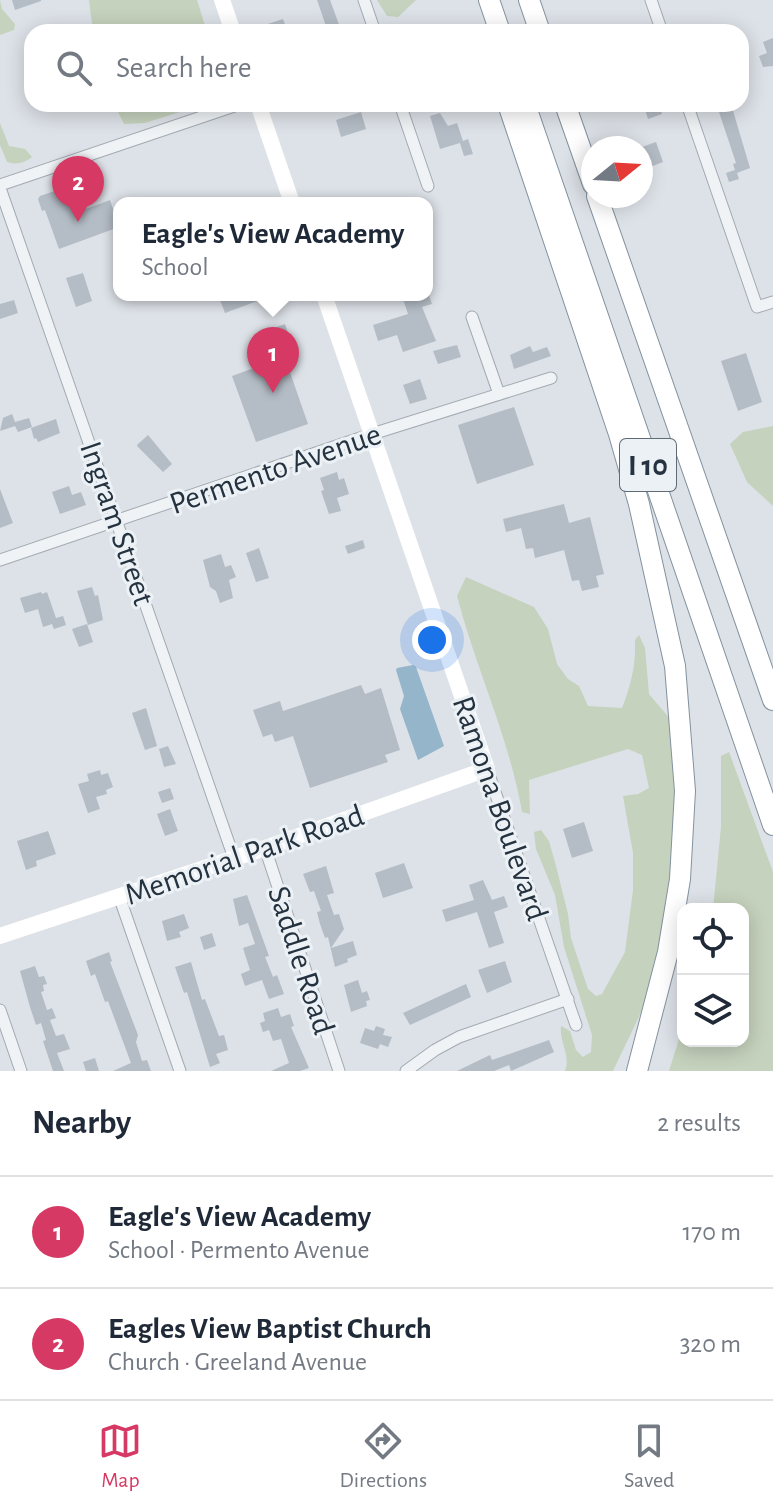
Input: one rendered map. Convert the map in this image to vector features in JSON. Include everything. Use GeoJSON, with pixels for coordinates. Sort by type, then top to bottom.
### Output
{"type":"FeatureCollection","features":[{"type":"Feature","properties":{"kind":"highway"},"geometry":{"type":"LineString","coordinates":[[477,0],[484,24]]}},
{"type":"Feature","properties":{"kind":"highway"},"geometry":{"type":"LineString","coordinates":[[489,0],[497,24]]}},
{"type":"Feature","properties":{"kind":"highway"},"geometry":{"type":"LineString","coordinates":[[529,0],[537,24]]}},
{"type":"Feature","properties":{"kind":"highway"},"geometry":{"type":"LineString","coordinates":[[511,112],[619,434],[639,504],[675,666],[684,753],[684,833],[678,906],[637,1071]]}},
{"type":"Feature","properties":{"kind":"highway","name":"I 10"},"geometry":{"type":"LineString","coordinates":[[528,112],[773,825]]}},
{"type":"Feature","properties":{"kind":"highway"},"geometry":{"type":"LineString","coordinates":[[568,112],[581,150]]}},
{"type":"Feature","properties":{"kind":"highway","name":"I 10"},"geometry":{"type":"LineString","coordinates":[[601,208],[773,700]]}},
{"type":"Feature","properties":{"kind":"highway"},"geometry":{"type":"LineString","coordinates":[[763,672],[773,690]]}},
{"type":"Feature","properties":{"kind":"highway"},"geometry":{"type":"LineString","coordinates":[[623,1071],[649,1020]]}},
{"type":"Feature","properties":{"kind":"street"},"geometry":{"type":"LineString","coordinates":[[222,0],[230,24]]}},
{"type":"Feature","properties":{"kind":"street"},"geometry":{"type":"LineString","coordinates":[[364,0],[372,24]]}},
{"type":"Feature","properties":{"kind":"street"},"geometry":{"type":"LineString","coordinates":[[651,0],[659,24]]}},
{"type":"Feature","properties":{"kind":"street"},"geometry":{"type":"LineString","coordinates":[[0,187],[217,112]]}},
{"type":"Feature","properties":{"kind":"street"},"geometry":{"type":"LineString","coordinates":[[261,112],[290,197]]}},
{"type":"Feature","properties":{"kind":"street"},"geometry":{"type":"LineString","coordinates":[[403,112],[428,186]]}},
{"type":"Feature","properties":{"kind":"street"},"geometry":{"type":"LineString","coordinates":[[690,112],[757,307],[773,302]]}},
{"type":"Feature","properties":{"kind":"street","name":"Ingram Street"},"geometry":{"type":"LineString","coordinates":[[0,187],[234,858]]}},
{"type":"Feature","properties":{"kind":"street","name":"Ramona Boulevard"},"geometry":{"type":"LineString","coordinates":[[326,301],[576,1025]]}},
{"type":"Feature","properties":{"kind":"street"},"geometry":{"type":"LineString","coordinates":[[472,317],[499,394]]}},
{"type":"Feature","properties":{"kind":"street","name":"Permento Avenue"},"geometry":{"type":"LineString","coordinates":[[0,560],[372,434],[551,378]]}},
{"type":"Feature","properties":{"kind":"street","name":"Memorial Park Road"},"geometry":{"type":"LineString","coordinates":[[0,936],[265,848],[487,769]]}},
{"type":"Feature","properties":{"kind":"street","name":"Saddle Road"},"geometry":{"type":"LineString","coordinates":[[265,848],[339,1071]]}},
{"type":"Feature","properties":{"kind":"street"},"geometry":{"type":"LineString","coordinates":[[119,896],[180,1071]]}},
{"type":"Feature","properties":{"kind":"street"},"geometry":{"type":"LineString","coordinates":[[406,1071],[459,1037],[568,999]]}},
{"type":"Feature","properties":{"kind":"street"},"geometry":{"type":"LineString","coordinates":[[0,1010],[21,1071]]}},
{"type":"Feature","properties":{"kind":"green space"},"geometry":{"type":"Polygon","coordinates":[[[0,0],[2,9],[15,24],[14,30],[0,35],[0,0]]]}},
{"type":"Feature","properties":{"kind":"green space"},"geometry":{"type":"Polygon","coordinates":[[[89,0],[197,0],[204,24],[92,24],[89,0]]]}},
{"type":"Feature","properties":{"kind":"green space"},"geometry":{"type":"Polygon","coordinates":[[[377,0],[416,0],[398,17],[387,16],[377,0]]]}},
{"type":"Feature","properties":{"kind":"green space"},"geometry":{"type":"Polygon","coordinates":[[[118,112],[180,112],[145,123],[124,124],[118,112]]]}},
{"type":"Feature","properties":{"kind":"green space"},"geometry":{"type":"Polygon","coordinates":[[[0,123],[9,146],[25,149],[32,157],[20,163],[7,162],[0,145],[0,123]]]}},
{"type":"Feature","properties":{"kind":"green space"},"geometry":{"type":"Polygon","coordinates":[[[773,426],[773,506],[747,482],[730,444],[743,432],[773,426]]]}},
{"type":"Feature","properties":{"kind":"green space"},"geometry":{"type":"Polygon","coordinates":[[[466,577],[534,607],[548,629],[557,664],[568,679],[579,686],[588,706],[622,708],[632,675],[635,640],[639,635],[645,648],[649,694],[676,726],[677,874],[655,983],[613,1071],[565,1071],[567,1059],[561,1026],[570,1031],[576,1050],[583,1057],[591,1052],[592,1035],[564,947],[555,895],[536,849],[534,832],[541,830],[549,841],[571,938],[588,989],[596,996],[602,994],[625,952],[633,890],[633,853],[623,796],[638,794],[649,788],[642,755],[628,749],[529,780],[530,814],[522,812],[501,730],[457,596],[466,577]]]}},
{"type":"Feature","properties":{"kind":"green space"},"geometry":{"type":"Polygon","coordinates":[[[729,752],[773,872],[773,1071],[669,1071],[677,1045],[749,1047],[749,903],[714,903],[721,827],[721,756],[729,752]]]}},
{"type":"Feature","properties":{"kind":"water"},"geometry":{"type":"Polygon","coordinates":[[[413,665],[444,746],[418,760],[400,709],[404,696],[396,670],[413,665]]]}},
{"type":"Feature","properties":{"kind":"building"},"geometry":{"type":"Polygon","coordinates":[[[12,0],[41,0],[41,1],[15,10],[12,0]]]}},
{"type":"Feature","properties":{"kind":"building"},"geometry":{"type":"Polygon","coordinates":[[[317,0],[330,0],[339,24],[325,24],[317,0]]]}},
{"type":"Feature","properties":{"kind":"building"},"geometry":{"type":"Polygon","coordinates":[[[283,19],[285,24],[268,24],[283,19]]]}},
{"type":"Feature","properties":{"kind":"building"},"geometry":{"type":"Polygon","coordinates":[[[773,38],[773,66],[763,67],[759,56],[767,53],[763,42],[773,38]]]}},
{"type":"Feature","properties":{"kind":"building"},"geometry":{"type":"Polygon","coordinates":[[[361,112],[366,129],[341,137],[336,120],[361,112]]]}},
{"type":"Feature","properties":{"kind":"building"},"geometry":{"type":"Polygon","coordinates":[[[646,112],[661,112],[662,114],[648,119],[646,112]]]}},
{"type":"Feature","properties":{"kind":"building"},"geometry":{"type":"Polygon","coordinates":[[[719,112],[733,112],[750,168],[737,173],[739,179],[729,182],[726,173],[735,170],[733,164],[736,163],[719,112]]]}},
{"type":"Feature","properties":{"kind":"building"},"geometry":{"type":"Polygon","coordinates":[[[440,113],[448,126],[457,123],[463,141],[468,139],[473,154],[464,156],[460,143],[440,149],[430,116],[440,113]]]}},
{"type":"Feature","properties":{"kind":"building"},"geometry":{"type":"Polygon","coordinates":[[[656,142],[663,162],[653,166],[653,143],[656,142]]]}},
{"type":"Feature","properties":{"kind":"building"},"geometry":{"type":"Polygon","coordinates":[[[69,186],[78,212],[110,200],[113,229],[59,249],[45,210],[42,211],[40,196],[69,186]]]}},
{"type":"Feature","properties":{"kind":"building"},"geometry":{"type":"Polygon","coordinates":[[[83,273],[92,301],[76,307],[66,278],[83,273]]]}},
{"type":"Feature","properties":{"kind":"building"},"geometry":{"type":"Polygon","coordinates":[[[14,300],[18,313],[0,319],[0,304],[14,300]]]}},
{"type":"Feature","properties":{"kind":"building"},"geometry":{"type":"Polygon","coordinates":[[[220,301],[257,301],[225,313],[220,301]]]}},
{"type":"Feature","properties":{"kind":"building"},"geometry":{"type":"Polygon","coordinates":[[[404,301],[431,301],[432,304],[422,307],[436,341],[403,352],[397,335],[378,341],[373,325],[408,314],[404,301]]]}},
{"type":"Feature","properties":{"kind":"building"},"geometry":{"type":"Polygon","coordinates":[[[285,324],[295,354],[285,358],[308,424],[256,442],[232,376],[276,360],[266,331],[285,324]]]}},
{"type":"Feature","properties":{"kind":"building"},"geometry":{"type":"Polygon","coordinates":[[[457,345],[461,357],[438,364],[433,351],[457,345]]]}},
{"type":"Feature","properties":{"kind":"building"},"geometry":{"type":"Polygon","coordinates":[[[530,346],[533,352],[547,347],[551,356],[514,369],[510,355],[530,346]]]}},
{"type":"Feature","properties":{"kind":"building"},"geometry":{"type":"Polygon","coordinates":[[[746,353],[762,402],[738,411],[721,361],[746,353]]]}},
{"type":"Feature","properties":{"kind":"building"},"geometry":{"type":"Polygon","coordinates":[[[420,379],[427,399],[410,404],[403,385],[420,379]]]}},
{"type":"Feature","properties":{"kind":"building"},"geometry":{"type":"Polygon","coordinates":[[[514,407],[534,465],[477,484],[458,425],[514,407]]]}},
{"type":"Feature","properties":{"kind":"building"},"geometry":{"type":"Polygon","coordinates":[[[12,414],[15,422],[29,418],[32,427],[18,432],[15,426],[0,431],[3,418],[12,414]]]}},
{"type":"Feature","properties":{"kind":"building"},"geometry":{"type":"Polygon","coordinates":[[[56,419],[60,433],[38,442],[34,439],[31,428],[56,419]]]}},
{"type":"Feature","properties":{"kind":"building"},"geometry":{"type":"Polygon","coordinates":[[[148,435],[172,464],[163,472],[137,445],[148,435]]]}},
{"type":"Feature","properties":{"kind":"building"},"geometry":{"type":"Polygon","coordinates":[[[337,472],[339,480],[344,478],[349,494],[337,498],[341,511],[329,514],[320,478],[337,472]]]}},
{"type":"Feature","properties":{"kind":"building"},"geometry":{"type":"Polygon","coordinates":[[[69,486],[72,495],[81,492],[86,505],[60,514],[52,492],[69,486]]]}},
{"type":"Feature","properties":{"kind":"building"},"geometry":{"type":"Polygon","coordinates":[[[0,489],[13,523],[0,528],[0,489]]]}},
{"type":"Feature","properties":{"kind":"building"},"geometry":{"type":"Polygon","coordinates":[[[564,504],[569,523],[590,517],[604,574],[596,576],[599,587],[582,591],[579,580],[572,581],[564,550],[535,558],[533,548],[526,549],[521,528],[506,532],[503,519],[564,504]]]}},
{"type":"Feature","properties":{"kind":"building"},"geometry":{"type":"Polygon","coordinates":[[[363,540],[365,548],[348,554],[345,546],[363,540]]]}},
{"type":"Feature","properties":{"kind":"building"},"geometry":{"type":"Polygon","coordinates":[[[259,548],[269,578],[256,582],[246,553],[259,548]]]}},
{"type":"Feature","properties":{"kind":"building"},"geometry":{"type":"Polygon","coordinates":[[[221,554],[225,567],[231,565],[236,577],[229,580],[233,598],[220,603],[216,591],[210,587],[203,560],[221,554]]]}},
{"type":"Feature","properties":{"kind":"building"},"geometry":{"type":"Polygon","coordinates":[[[92,587],[95,596],[98,595],[103,620],[88,625],[77,591],[92,587]]]}},
{"type":"Feature","properties":{"kind":"building"},"geometry":{"type":"Polygon","coordinates":[[[47,592],[56,618],[63,616],[66,625],[54,629],[52,624],[43,627],[38,609],[25,613],[20,598],[47,592]]]}},
{"type":"Feature","properties":{"kind":"building"},"geometry":{"type":"Polygon","coordinates":[[[87,624],[93,642],[79,647],[72,629],[87,624]]]}},
{"type":"Feature","properties":{"kind":"building"},"geometry":{"type":"Polygon","coordinates":[[[361,685],[365,694],[381,688],[400,750],[385,755],[388,762],[310,788],[293,736],[275,742],[272,734],[263,737],[253,710],[280,701],[283,711],[361,685]]]}},
{"type":"Feature","properties":{"kind":"building"},"geometry":{"type":"Polygon","coordinates":[[[146,708],[157,746],[145,750],[132,713],[146,708]]]}},
{"type":"Feature","properties":{"kind":"building"},"geometry":{"type":"Polygon","coordinates":[[[168,746],[176,764],[164,767],[159,749],[168,746]]]}},
{"type":"Feature","properties":{"kind":"building"},"geometry":{"type":"Polygon","coordinates":[[[100,770],[101,775],[108,773],[113,787],[106,790],[107,794],[96,797],[100,809],[88,813],[78,784],[89,781],[87,774],[100,770]]]}},
{"type":"Feature","properties":{"kind":"building"},"geometry":{"type":"Polygon","coordinates":[[[170,788],[174,799],[162,803],[158,792],[170,788]]]}},
{"type":"Feature","properties":{"kind":"building"},"geometry":{"type":"Polygon","coordinates":[[[170,809],[178,831],[165,836],[157,814],[170,809]]]}},
{"type":"Feature","properties":{"kind":"building"},"geometry":{"type":"Polygon","coordinates":[[[584,822],[593,851],[572,858],[563,829],[584,822]]]}},
{"type":"Feature","properties":{"kind":"building"},"geometry":{"type":"Polygon","coordinates":[[[48,831],[56,854],[36,861],[37,866],[26,870],[17,841],[48,831]]]}},
{"type":"Feature","properties":{"kind":"building"},"geometry":{"type":"Polygon","coordinates":[[[404,863],[413,888],[383,898],[375,873],[404,863]]]}},
{"type":"Feature","properties":{"kind":"building"},"geometry":{"type":"Polygon","coordinates":[[[326,866],[334,893],[327,895],[334,915],[339,914],[344,929],[331,948],[353,941],[357,955],[335,967],[328,937],[325,938],[317,912],[321,911],[314,891],[310,892],[303,874],[326,866]]]}},
{"type":"Feature","properties":{"kind":"building"},"geometry":{"type":"Polygon","coordinates":[[[483,880],[492,900],[504,896],[508,907],[494,912],[504,943],[489,948],[477,912],[446,922],[442,910],[474,900],[469,885],[483,880]]]}},
{"type":"Feature","properties":{"kind":"building"},"geometry":{"type":"Polygon","coordinates":[[[247,895],[269,956],[265,957],[273,977],[277,975],[284,994],[269,999],[262,980],[245,986],[241,974],[250,970],[243,948],[255,944],[248,923],[239,926],[233,899],[247,895]]]}},
{"type":"Feature","properties":{"kind":"building"},"geometry":{"type":"Polygon","coordinates":[[[184,914],[189,928],[179,932],[181,937],[167,941],[162,921],[184,914]]]}},
{"type":"Feature","properties":{"kind":"building"},"geometry":{"type":"Polygon","coordinates":[[[212,933],[216,946],[204,950],[200,937],[212,933]]]}},
{"type":"Feature","properties":{"kind":"building"},"geometry":{"type":"Polygon","coordinates":[[[109,952],[138,1035],[136,1042],[142,1061],[147,1060],[151,1071],[113,1071],[131,1063],[108,1001],[105,1002],[95,974],[91,976],[86,961],[109,952]]]}},
{"type":"Feature","properties":{"kind":"building"},"geometry":{"type":"Polygon","coordinates":[[[505,961],[512,982],[487,993],[478,970],[505,961]]]}},
{"type":"Feature","properties":{"kind":"building"},"geometry":{"type":"Polygon","coordinates":[[[191,962],[202,1000],[205,999],[219,1036],[224,1035],[228,1050],[216,1054],[220,1063],[210,1067],[187,992],[184,993],[175,967],[191,962]]]}},
{"type":"Feature","properties":{"kind":"building"},"geometry":{"type":"Polygon","coordinates":[[[35,966],[39,977],[44,976],[47,984],[43,985],[44,991],[41,992],[47,1010],[52,1008],[56,1018],[50,1020],[56,1036],[64,1034],[70,1049],[57,1053],[64,1071],[53,1071],[43,1041],[46,1040],[41,1023],[36,1025],[20,971],[35,966]]]}},
{"type":"Feature","properties":{"kind":"building"},"geometry":{"type":"Polygon","coordinates":[[[358,980],[362,993],[367,991],[370,1000],[366,1001],[367,1006],[351,1012],[344,985],[358,980]]]}},
{"type":"Feature","properties":{"kind":"building"},"geometry":{"type":"Polygon","coordinates":[[[466,984],[471,997],[410,1025],[403,1013],[466,984]]]}},
{"type":"Feature","properties":{"kind":"building"},"geometry":{"type":"Polygon","coordinates":[[[278,1008],[281,1017],[290,1014],[294,1026],[291,1027],[309,1068],[271,1071],[289,1063],[281,1039],[273,1041],[269,1030],[263,1032],[260,1023],[265,1021],[263,1013],[278,1008]]]}},
{"type":"Feature","properties":{"kind":"building"},"geometry":{"type":"Polygon","coordinates":[[[376,1026],[385,1029],[383,1035],[392,1037],[388,1047],[380,1044],[378,1049],[360,1043],[365,1028],[374,1031],[376,1026]]]}},
{"type":"Feature","properties":{"kind":"building"},"geometry":{"type":"Polygon","coordinates":[[[549,1040],[554,1052],[511,1071],[509,1065],[494,1071],[457,1071],[490,1055],[492,1060],[549,1040]]]}},
{"type":"Feature","properties":{"kind":"building"},"geometry":{"type":"Polygon","coordinates":[[[95,1058],[99,1071],[86,1071],[83,1062],[95,1058]]]}},
{"type":"Feature","properties":{"kind":"place","name":"Eagles View Baptist Church"},"geometry":{"type":"Point","coordinates":[78,222]}},
{"type":"Feature","properties":{"kind":"place","name":"Eagle's View Academy"},"geometry":{"type":"Point","coordinates":[273,393]}}]}
